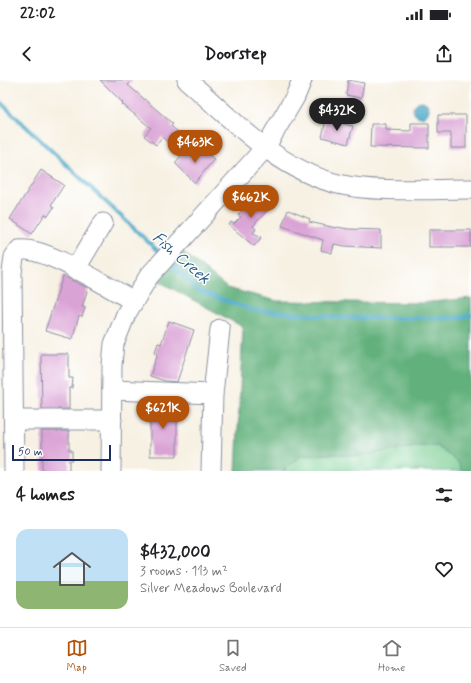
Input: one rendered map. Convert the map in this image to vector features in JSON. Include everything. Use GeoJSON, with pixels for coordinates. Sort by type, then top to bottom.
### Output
{"type":"FeatureCollection","features":[{"type":"Feature","properties":{"kind":"street"},"geometry":{"type":"LineString","coordinates":[[187,80],[276,157],[306,173],[339,184],[370,188],[471,189]]}},
{"type":"Feature","properties":{"kind":"street"},"geometry":{"type":"LineString","coordinates":[[111,471],[114,344],[118,330],[149,276],[265,148],[295,97],[302,80]]}},
{"type":"Feature","properties":{"kind":"street"},"geometry":{"type":"LineString","coordinates":[[75,270],[103,223]]}},
{"type":"Feature","properties":{"kind":"street"},"geometry":{"type":"LineString","coordinates":[[14,471],[12,273],[14,257],[19,250],[26,249],[52,256],[75,270],[134,301]]}},
{"type":"Feature","properties":{"kind":"street"},"geometry":{"type":"LineString","coordinates":[[211,471],[213,394],[220,329]]}},
{"type":"Feature","properties":{"kind":"street"},"geometry":{"type":"LineString","coordinates":[[112,390],[213,394]]}},
{"type":"Feature","properties":{"kind":"street"},"geometry":{"type":"LineString","coordinates":[[14,420],[112,420]]}},
{"type":"Feature","properties":{"kind":"green space"},"geometry":{"type":"Polygon","coordinates":[[[176,246],[227,288],[277,301],[421,303],[471,298],[471,471],[462,471],[458,462],[437,446],[422,446],[358,456],[332,454],[301,456],[283,471],[236,471],[243,327],[149,276],[176,246]]]}},
{"type":"Feature","properties":{"kind":"green space"},"geometry":{"type":"Polygon","coordinates":[[[422,446],[437,446],[458,462],[462,471],[283,471],[301,456],[332,454],[358,456],[422,446]]]}},
{"type":"Feature","properties":{"kind":"water"},"geometry":{"type":"Polygon","coordinates":[[[421,101],[428,106],[429,109],[424,116],[421,117],[414,112],[413,109],[418,102],[421,101]]]}},
{"type":"Feature","properties":{"kind":"building"},"geometry":{"type":"Polygon","coordinates":[[[100,80],[133,80],[128,85],[173,124],[171,126],[179,133],[170,144],[162,137],[156,145],[144,136],[151,128],[122,104],[123,103],[100,80]]]}},
{"type":"Feature","properties":{"kind":"building"},"geometry":{"type":"Polygon","coordinates":[[[348,80],[364,83],[361,98],[346,95],[348,80]]]}},
{"type":"Feature","properties":{"kind":"building"},"geometry":{"type":"Polygon","coordinates":[[[438,115],[466,115],[466,148],[451,148],[451,133],[438,133],[438,115]]]}},
{"type":"Feature","properties":{"kind":"building"},"geometry":{"type":"Polygon","coordinates":[[[326,120],[353,126],[348,144],[322,137],[326,120]]]}},
{"type":"Feature","properties":{"kind":"building"},"geometry":{"type":"Polygon","coordinates":[[[411,123],[429,123],[429,148],[370,147],[371,124],[386,124],[386,130],[411,131],[411,123]]]}},
{"type":"Feature","properties":{"kind":"building"},"geometry":{"type":"Polygon","coordinates":[[[199,147],[214,159],[195,183],[175,163],[185,151],[191,157],[199,147]]]}},
{"type":"Feature","properties":{"kind":"building"},"geometry":{"type":"Polygon","coordinates":[[[41,170],[64,185],[51,205],[54,207],[48,216],[45,214],[32,234],[10,219],[41,170]]]}},
{"type":"Feature","properties":{"kind":"building"},"geometry":{"type":"Polygon","coordinates":[[[258,194],[271,206],[253,226],[256,229],[253,233],[262,237],[254,246],[229,225],[231,222],[234,224],[241,217],[238,215],[258,194]]]}},
{"type":"Feature","properties":{"kind":"building"},"geometry":{"type":"Polygon","coordinates":[[[288,210],[310,219],[309,222],[336,228],[381,230],[381,248],[334,244],[332,253],[321,250],[323,240],[282,226],[288,210]]]}},
{"type":"Feature","properties":{"kind":"building"},"geometry":{"type":"Polygon","coordinates":[[[429,230],[471,230],[471,247],[429,247],[429,230]]]}},
{"type":"Feature","properties":{"kind":"building"},"geometry":{"type":"Polygon","coordinates":[[[63,276],[88,288],[82,307],[85,307],[82,317],[79,316],[72,339],[45,331],[63,276]]]}},
{"type":"Feature","properties":{"kind":"building"},"geometry":{"type":"Polygon","coordinates":[[[169,321],[194,330],[177,382],[165,381],[150,376],[158,353],[155,352],[158,343],[161,344],[169,321]]]}},
{"type":"Feature","properties":{"kind":"building"},"geometry":{"type":"Polygon","coordinates":[[[41,354],[69,354],[69,378],[73,378],[72,388],[69,388],[69,409],[42,409],[41,354]]]}},
{"type":"Feature","properties":{"kind":"building"},"geometry":{"type":"Polygon","coordinates":[[[150,403],[177,404],[177,456],[150,456],[150,403]]]}},
{"type":"Feature","properties":{"kind":"building"},"geometry":{"type":"Polygon","coordinates":[[[42,431],[69,431],[69,450],[72,450],[72,460],[69,460],[69,471],[42,471],[42,431]]]}},
{"type":"Feature","properties":{"kind":"waterway","name":"Fish Creek"},"geometry":{"type":"LineString","coordinates":[[0,102],[162,255]]}},
{"type":"Feature","properties":{"kind":"waterway","name":"Fish Creek"},"geometry":{"type":"LineString","coordinates":[[169,262],[199,291],[252,310],[346,318],[457,318],[471,315]]}}]}
